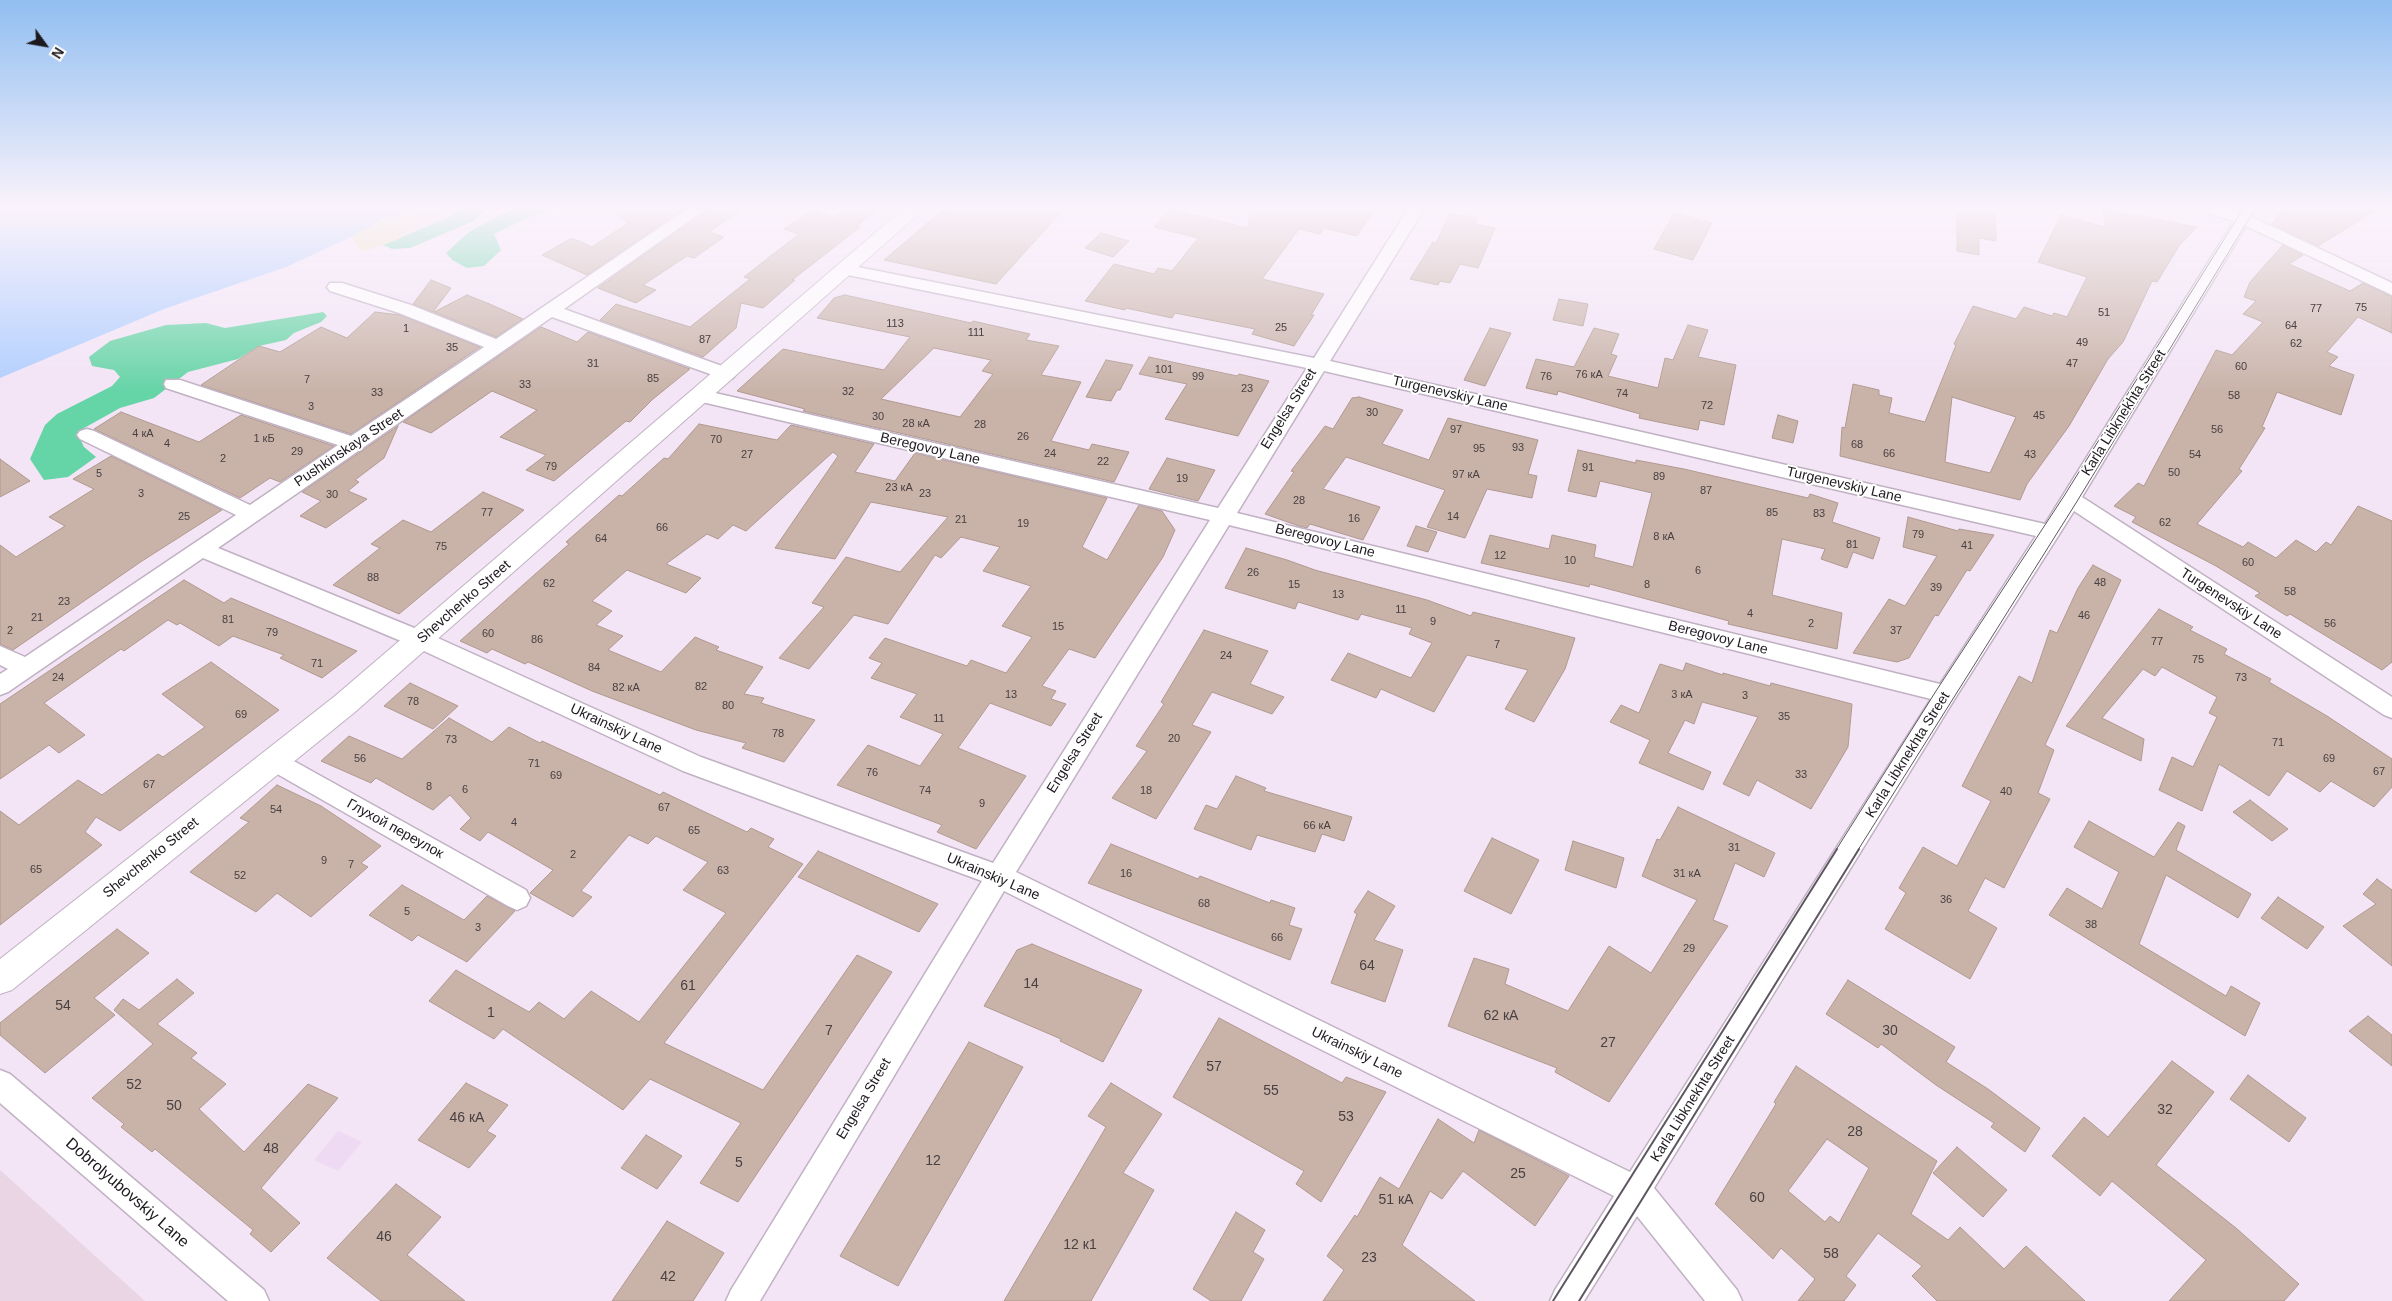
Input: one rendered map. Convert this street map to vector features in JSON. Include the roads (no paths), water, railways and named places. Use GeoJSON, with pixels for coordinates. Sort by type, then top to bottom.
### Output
{"type":"FeatureCollection","features":[{"type":"Feature","properties":{"kind":"street","name":"Pushkinskaya Street"},"geometry":{"type":"LineString","coordinates":[[0,686],[610,270]]}},
{"type":"Feature","properties":{"kind":"street","name":"Turgenevskiy Lane"},"geometry":{"type":"LineString","coordinates":[[848,270],[1317,364],[2048,532]]}},
{"type":"Feature","properties":{"kind":"street","name":"Shevchenko Street"},"geometry":{"type":"LineString","coordinates":[[0,979],[421,640],[848,270]]}},
{"type":"Feature","properties":{"kind":"street","name":"Engelsa Street"},"geometry":{"type":"LineString","coordinates":[[742,1301],[999,876],[1222,516],[1378,270]]}},
{"type":"Feature","properties":{"kind":"street","name":"Karla Libknekhta Street"},"geometry":{"type":"LineString","coordinates":[[1566,1301],[2048,532],[2071,499],[2212,270]]}},
{"type":"Feature","properties":{"kind":"street"},"geometry":{"type":"LineString","coordinates":[[2353,270],[2392,290]]}},
{"type":"Feature","properties":{"kind":"street"},"geometry":{"type":"LineString","coordinates":[[336,287],[405,309],[498,346]]}},
{"type":"Feature","properties":{"kind":"street"},"geometry":{"type":"LineString","coordinates":[[550,310],[727,374]]}},
{"type":"Feature","properties":{"kind":"street"},"geometry":{"type":"LineString","coordinates":[[173,384],[354,444]]}},
{"type":"Feature","properties":{"kind":"street","name":"Beregovoy Lane"},"geometry":{"type":"LineString","coordinates":[[702,396],[1222,516],[1946,694]]}},
{"type":"Feature","properties":{"kind":"street"},"geometry":{"type":"LineString","coordinates":[[87,435],[252,514]]}},
{"type":"Feature","properties":{"kind":"street","name":"Turgenevskiy Lane"},"geometry":{"type":"LineString","coordinates":[[2071,499],[2392,709]]}},
{"type":"Feature","properties":{"kind":"street","name":"Ukrainskiy Lane"},"geometry":{"type":"LineString","coordinates":[[201,549],[421,640],[692,764],[999,876],[1636,1191],[1726,1301]]}},
{"type":"Feature","properties":{"kind":"street"},"geometry":{"type":"LineString","coordinates":[[0,655],[26,668]]}},
{"type":"Feature","properties":{"kind":"street","name":"Глухой переулок"},"geometry":{"type":"LineString","coordinates":[[274,760],[517,898]]}},
{"type":"Feature","properties":{"kind":"street","name":"Dobrolyubovskiy Lane"},"geometry":{"type":"LineString","coordinates":[[0,1084],[253,1301]]}},
{"type":"Feature","properties":{"kind":"water"},"geometry":{"type":"Polygon","coordinates":[[[0,270],[278,270],[164,309],[0,378],[0,270]]]}},
{"type":"Feature","properties":{"kind":"tram line"},"geometry":{"type":"LineString","coordinates":[[1836,850],[1936,691],[2064,496],[2205,270]]}},
{"type":"Feature","properties":{"kind":"tram line"},"geometry":{"type":"LineString","coordinates":[[1858,850],[2076,503],[2218,270]]}},
{"type":"Feature","properties":{"kind":"tram line"},"geometry":{"type":"LineString","coordinates":[[1553,1301],[1837,849]]}},
{"type":"Feature","properties":{"kind":"tram line"},"geometry":{"type":"LineString","coordinates":[[1579,1301],[1859,849]]}}]}
